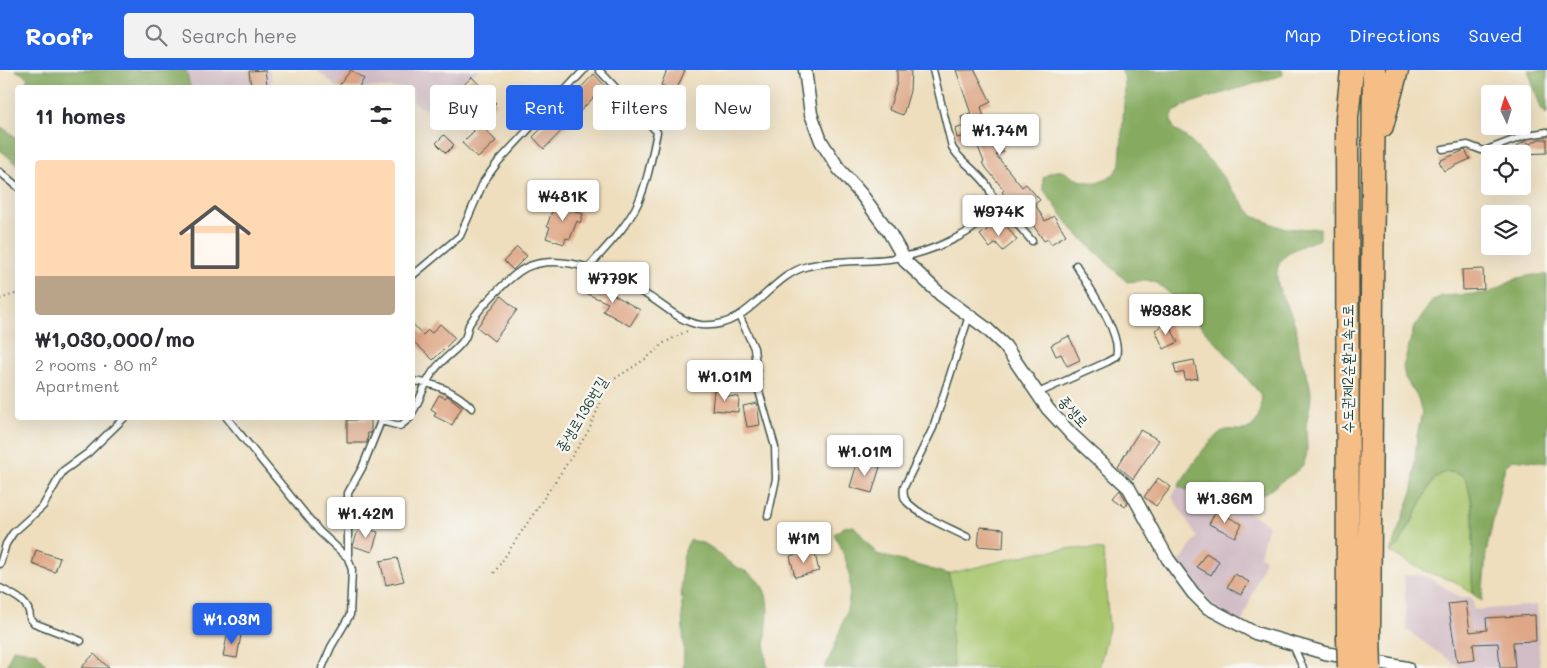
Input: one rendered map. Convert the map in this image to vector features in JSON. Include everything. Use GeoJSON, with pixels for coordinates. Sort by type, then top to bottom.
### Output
{"type":"FeatureCollection","features":[{"type":"Feature","properties":{"kind":"highway"},"geometry":{"type":"LineString","coordinates":[[1347,70],[1347,118]]}},
{"type":"Feature","properties":{"kind":"highway","name":"수도권제2순환고속도로"},"geometry":{"type":"LineString","coordinates":[[1352,70],[1347,118],[1359,635],[1370,668]]}},
{"type":"Feature","properties":{"kind":"highway","name":"수도권제2순환고속도로"},"geometry":{"type":"LineString","coordinates":[[1349,668],[1359,635],[1374,70]]}},
{"type":"Feature","properties":{"kind":"highway"},"geometry":{"type":"LineString","coordinates":[[1371,196],[1385,111],[1397,70]]}},
{"type":"Feature","properties":{"kind":"street","name":"종생로"},"geometry":{"type":"LineString","coordinates":[[805,70],[811,114],[821,141],[839,168],[889,232],[903,257],[941,295],[1005,346],[1038,393],[1072,435],[1129,488],[1168,559],[1193,593],[1208,608],[1255,633],[1293,646],[1407,668]]}},
{"type":"Feature","properties":{"kind":"lane"},"geometry":{"type":"LineString","coordinates":[[415,274],[460,236],[484,181],[498,162],[584,70]]}},
{"type":"Feature","properties":{"kind":"lane"},"geometry":{"type":"LineString","coordinates":[[588,268],[627,220],[637,204],[650,164],[657,132],[599,70]]}},
{"type":"Feature","properties":{"kind":"lane"},"geometry":{"type":"LineString","coordinates":[[933,70],[952,147],[956,156],[986,184],[991,194],[1032,241]]}},
{"type":"Feature","properties":{"kind":"lane"},"geometry":{"type":"LineString","coordinates":[[1443,149],[1468,145],[1484,151],[1494,149],[1527,135],[1547,132]]}},
{"type":"Feature","properties":{"kind":"lane"},"geometry":{"type":"LineString","coordinates":[[0,172],[15,184]]}},
{"type":"Feature","properties":{"kind":"lane"},"geometry":{"type":"LineString","coordinates":[[415,408],[430,375],[440,362],[465,338],[469,324],[507,281],[526,268],[549,263],[574,263],[647,295],[678,317],[704,325],[732,320],[786,277],[808,266],[903,257],[956,238],[984,219],[990,210],[991,194]]}},
{"type":"Feature","properties":{"kind":"lane"},"geometry":{"type":"LineString","coordinates":[[1038,393],[1116,357],[1118,349],[1109,324],[1076,265]]}},
{"type":"Feature","properties":{"kind":"lane"},"geometry":{"type":"LineString","coordinates":[[739,315],[754,348],[759,391],[775,447],[776,479],[768,516]]}},
{"type":"Feature","properties":{"kind":"lane"},"geometry":{"type":"LineString","coordinates":[[967,537],[921,512],[906,501],[903,494],[904,487],[933,428],[969,316]]}},
{"type":"Feature","properties":{"kind":"lane"},"geometry":{"type":"LineString","coordinates":[[415,382],[428,383],[461,397],[472,408]]}},
{"type":"Feature","properties":{"kind":"lane"},"geometry":{"type":"LineString","coordinates":[[0,564],[6,544],[13,533],[43,506],[64,471],[88,453],[122,420]]}},
{"type":"Feature","properties":{"kind":"lane"},"geometry":{"type":"LineString","coordinates":[[229,420],[319,531],[348,558]]}},
{"type":"Feature","properties":{"kind":"lane"},"geometry":{"type":"LineString","coordinates":[[322,668],[331,647],[350,615],[352,570],[348,558],[348,493],[362,468],[381,421],[400,426],[408,420]]}},
{"type":"Feature","properties":{"kind":"lane"},"geometry":{"type":"LineString","coordinates":[[0,588],[25,603],[30,611],[30,618],[34,623],[81,642]]}},
{"type":"Feature","properties":{"kind":"lane"},"geometry":{"type":"LineString","coordinates":[[1293,646],[1303,668]]}},
{"type":"Feature","properties":{"kind":"path"},"geometry":{"type":"LineString","coordinates":[[0,299],[15,295]]}},
{"type":"Feature","properties":{"kind":"path","name":"종생로136번길"},"geometry":{"type":"LineString","coordinates":[[494,573],[510,547],[531,521],[576,446],[588,432],[607,388],[616,378],[647,358],[664,344],[678,335],[704,325]]}},
{"type":"Feature","properties":{"kind":"shaded area"},"geometry":{"type":"Polygon","coordinates":[[[186,70],[270,70],[273,85],[190,85],[186,70]]]}},
{"type":"Feature","properties":{"kind":"shaded area"},"geometry":{"type":"Polygon","coordinates":[[[317,70],[479,70],[458,85],[430,85],[430,109],[425,109],[415,104],[415,85],[334,85],[317,70]]]}},
{"type":"Feature","properties":{"kind":"shaded area"},"geometry":{"type":"Polygon","coordinates":[[[1178,486],[1215,499],[1225,499],[1268,524],[1260,556],[1265,559],[1241,625],[1227,618],[1189,582],[1179,563],[1197,537],[1172,497],[1178,486]]]}},
{"type":"Feature","properties":{"kind":"shaded area"},"geometry":{"type":"Polygon","coordinates":[[[1404,575],[1421,575],[1430,578],[1461,598],[1472,598],[1474,610],[1537,605],[1540,668],[1461,668],[1407,630],[1404,575]]]}},
{"type":"Feature","properties":{"kind":"green space"},"geometry":{"type":"Polygon","coordinates":[[[15,70],[186,70],[190,85],[25,85],[28,77],[15,70]]]}},
{"type":"Feature","properties":{"kind":"green space"},"geometry":{"type":"Polygon","coordinates":[[[1121,70],[1282,70],[1283,75],[1187,104],[1174,112],[1171,120],[1174,129],[1187,138],[1212,163],[1253,216],[1280,227],[1297,229],[1320,228],[1320,239],[1297,248],[1287,255],[1279,264],[1277,272],[1281,294],[1295,326],[1300,355],[1311,391],[1306,425],[1306,457],[1302,466],[1297,471],[1266,492],[1254,497],[1242,500],[1217,499],[1178,486],[1201,452],[1218,434],[1228,430],[1244,430],[1253,425],[1259,416],[1261,395],[1222,349],[1168,292],[1157,283],[1147,280],[1127,282],[1073,230],[1043,189],[1043,178],[1053,172],[1063,171],[1074,178],[1095,182],[1107,179],[1120,164],[1125,88],[1124,76],[1121,70]]]}},
{"type":"Feature","properties":{"kind":"green space"},"geometry":{"type":"Polygon","coordinates":[[[1528,70],[1547,70],[1547,115],[1541,108],[1528,70]]]}},
{"type":"Feature","properties":{"kind":"green space"},"geometry":{"type":"Polygon","coordinates":[[[0,126],[15,137],[15,162],[0,150],[0,126]]]}},
{"type":"Feature","properties":{"kind":"green space"},"geometry":{"type":"Polygon","coordinates":[[[1532,275],[1547,275],[1547,463],[1514,459],[1505,466],[1486,553],[1482,601],[1473,594],[1472,504],[1464,476],[1448,472],[1441,474],[1433,480],[1399,545],[1390,552],[1413,489],[1417,435],[1422,413],[1418,398],[1405,378],[1403,367],[1414,327],[1432,301],[1442,296],[1489,293],[1518,278],[1532,275]]]}},
{"type":"Feature","properties":{"kind":"green space"},"geometry":{"type":"Polygon","coordinates":[[[1442,472],[1454,472],[1464,476],[1469,490],[1473,519],[1473,594],[1454,581],[1424,571],[1390,552],[1405,534],[1427,491],[1442,472]]]}},
{"type":"Feature","properties":{"kind":"green space"},"geometry":{"type":"Polygon","coordinates":[[[854,526],[877,554],[948,574],[956,602],[951,628],[953,668],[824,668],[833,650],[844,619],[850,594],[849,571],[841,547],[834,534],[844,527],[854,526]]]}},
{"type":"Feature","properties":{"kind":"green space"},"geometry":{"type":"Polygon","coordinates":[[[690,540],[710,547],[727,561],[746,571],[760,583],[766,594],[768,606],[765,656],[768,668],[683,668],[681,582],[685,551],[690,540]]]}},
{"type":"Feature","properties":{"kind":"green space"},"geometry":{"type":"Polygon","coordinates":[[[1075,548],[1103,550],[1109,628],[1099,668],[953,668],[951,628],[956,602],[948,574],[1039,552],[1075,548]]]}},
{"type":"Feature","properties":{"kind":"green space"},"geometry":{"type":"Polygon","coordinates":[[[13,649],[37,653],[48,668],[0,668],[6,667],[13,649]]]}},
{"type":"Feature","properties":{"kind":"building"},"geometry":{"type":"Polygon","coordinates":[[[265,70],[267,84],[251,85],[249,71],[265,70]]]}},
{"type":"Feature","properties":{"kind":"building"},"geometry":{"type":"Polygon","coordinates":[[[351,70],[364,79],[360,85],[339,85],[351,70]]]}},
{"type":"Feature","properties":{"kind":"building"},"geometry":{"type":"Polygon","coordinates":[[[667,70],[685,70],[679,85],[661,85],[667,70]]]}},
{"type":"Feature","properties":{"kind":"building"},"geometry":{"type":"Polygon","coordinates":[[[897,70],[911,70],[910,91],[903,115],[889,110],[897,82],[897,70]]]}},
{"type":"Feature","properties":{"kind":"building"},"geometry":{"type":"Polygon","coordinates":[[[956,70],[975,70],[991,102],[981,107],[987,127],[996,123],[1003,140],[1000,141],[1004,152],[996,155],[1022,187],[1026,184],[1040,200],[1035,204],[1045,221],[1054,216],[1066,235],[1051,244],[1048,239],[1044,241],[1018,203],[1014,206],[1002,192],[1004,190],[982,163],[984,162],[973,134],[957,138],[955,129],[964,126],[961,117],[971,114],[956,70]]]}},
{"type":"Feature","properties":{"kind":"building"},"geometry":{"type":"Polygon","coordinates":[[[594,74],[604,85],[593,85],[593,98],[583,108],[583,85],[594,74]]]}},
{"type":"Feature","properties":{"kind":"building"},"geometry":{"type":"Polygon","coordinates":[[[472,77],[479,85],[464,85],[472,77]]]}},
{"type":"Feature","properties":{"kind":"building"},"geometry":{"type":"Polygon","coordinates":[[[486,130],[496,141],[478,158],[462,143],[474,131],[486,130]]]}},
{"type":"Feature","properties":{"kind":"building"},"geometry":{"type":"Polygon","coordinates":[[[540,130],[562,130],[544,149],[533,137],[540,130]]]}},
{"type":"Feature","properties":{"kind":"building"},"geometry":{"type":"Polygon","coordinates":[[[444,135],[454,145],[446,153],[436,143],[444,135]]]}},
{"type":"Feature","properties":{"kind":"building"},"geometry":{"type":"Polygon","coordinates":[[[1539,139],[1547,139],[1547,153],[1531,154],[1531,145],[1519,145],[1526,141],[1530,144],[1539,139]]]}},
{"type":"Feature","properties":{"kind":"building"},"geometry":{"type":"Polygon","coordinates":[[[1465,150],[1470,159],[1444,171],[1439,161],[1465,150]]]}},
{"type":"Feature","properties":{"kind":"building"},"geometry":{"type":"Polygon","coordinates":[[[562,201],[575,205],[573,210],[583,214],[580,223],[577,221],[570,239],[566,238],[564,244],[546,238],[550,227],[547,226],[554,205],[560,207],[562,201]]]}},
{"type":"Feature","properties":{"kind":"building"},"geometry":{"type":"Polygon","coordinates":[[[1005,224],[1017,240],[1003,251],[996,243],[990,248],[980,235],[993,225],[997,230],[1005,224]]]}},
{"type":"Feature","properties":{"kind":"building"},"geometry":{"type":"Polygon","coordinates":[[[517,247],[527,256],[513,270],[504,261],[517,247]]]}},
{"type":"Feature","properties":{"kind":"building"},"geometry":{"type":"Polygon","coordinates":[[[1483,269],[1484,289],[1463,290],[1462,270],[1483,269]]]}},
{"type":"Feature","properties":{"kind":"building"},"geometry":{"type":"Polygon","coordinates":[[[588,280],[607,289],[640,310],[630,326],[603,311],[608,303],[583,292],[588,280]]]}},
{"type":"Feature","properties":{"kind":"building"},"geometry":{"type":"Polygon","coordinates":[[[501,296],[517,310],[494,341],[477,327],[501,296]]]}},
{"type":"Feature","properties":{"kind":"building"},"geometry":{"type":"Polygon","coordinates":[[[1168,323],[1178,342],[1164,349],[1155,330],[1168,323]]]}},
{"type":"Feature","properties":{"kind":"building"},"geometry":{"type":"Polygon","coordinates":[[[440,324],[455,338],[433,360],[415,343],[415,326],[423,335],[428,330],[432,333],[440,324]]]}},
{"type":"Feature","properties":{"kind":"building"},"geometry":{"type":"Polygon","coordinates":[[[1069,336],[1080,360],[1067,366],[1061,354],[1056,356],[1051,345],[1069,336]]]}},
{"type":"Feature","properties":{"kind":"building"},"geometry":{"type":"Polygon","coordinates":[[[1194,360],[1198,378],[1185,380],[1184,372],[1176,374],[1174,364],[1194,360]]]}},
{"type":"Feature","properties":{"kind":"building"},"geometry":{"type":"Polygon","coordinates":[[[714,390],[726,391],[726,396],[739,397],[738,412],[712,410],[714,390]]]}},
{"type":"Feature","properties":{"kind":"building"},"geometry":{"type":"Polygon","coordinates":[[[439,395],[445,398],[449,397],[462,407],[452,425],[434,416],[436,412],[431,409],[439,395]]]}},
{"type":"Feature","properties":{"kind":"building"},"geometry":{"type":"Polygon","coordinates":[[[757,403],[760,425],[747,427],[743,406],[757,403]]]}},
{"type":"Feature","properties":{"kind":"building"},"geometry":{"type":"Polygon","coordinates":[[[347,420],[371,420],[371,433],[368,433],[367,443],[347,443],[347,420]]]}},
{"type":"Feature","properties":{"kind":"building"},"geometry":{"type":"Polygon","coordinates":[[[1140,430],[1159,440],[1133,479],[1118,466],[1140,430]]]}},
{"type":"Feature","properties":{"kind":"building"},"geometry":{"type":"Polygon","coordinates":[[[858,460],[880,467],[872,493],[850,487],[858,460]]]}},
{"type":"Feature","properties":{"kind":"building"},"geometry":{"type":"Polygon","coordinates":[[[1158,478],[1171,487],[1156,506],[1144,497],[1158,478]]]}},
{"type":"Feature","properties":{"kind":"building"},"geometry":{"type":"Polygon","coordinates":[[[1120,490],[1128,503],[1125,507],[1113,498],[1120,490]]]}},
{"type":"Feature","properties":{"kind":"building"},"geometry":{"type":"Polygon","coordinates":[[[1216,511],[1242,524],[1235,537],[1209,524],[1216,511]]]}},
{"type":"Feature","properties":{"kind":"building"},"geometry":{"type":"Polygon","coordinates":[[[359,527],[378,532],[372,552],[353,546],[359,527]]]}},
{"type":"Feature","properties":{"kind":"building"},"geometry":{"type":"Polygon","coordinates":[[[980,527],[1004,529],[1003,548],[978,546],[980,527]]]}},
{"type":"Feature","properties":{"kind":"building"},"geometry":{"type":"Polygon","coordinates":[[[36,550],[60,558],[55,572],[32,564],[36,550]]]}},
{"type":"Feature","properties":{"kind":"building"},"geometry":{"type":"Polygon","coordinates":[[[814,550],[819,571],[795,577],[790,556],[814,550]]]}},
{"type":"Feature","properties":{"kind":"building"},"geometry":{"type":"Polygon","coordinates":[[[1206,553],[1219,561],[1211,575],[1197,567],[1206,553]]]}},
{"type":"Feature","properties":{"kind":"building"},"geometry":{"type":"Polygon","coordinates":[[[397,558],[404,581],[386,585],[380,561],[397,558]]]}},
{"type":"Feature","properties":{"kind":"building"},"geometry":{"type":"Polygon","coordinates":[[[1235,574],[1249,582],[1241,595],[1227,587],[1235,574]]]}},
{"type":"Feature","properties":{"kind":"building"},"geometry":{"type":"Polygon","coordinates":[[[1466,602],[1470,632],[1487,630],[1486,618],[1535,615],[1536,641],[1513,642],[1515,668],[1500,668],[1498,643],[1473,644],[1475,660],[1457,662],[1448,604],[1466,602]]]}},
{"type":"Feature","properties":{"kind":"building"},"geometry":{"type":"Polygon","coordinates":[[[228,632],[241,635],[237,658],[223,656],[228,632]]]}},
{"type":"Feature","properties":{"kind":"building"},"geometry":{"type":"Polygon","coordinates":[[[94,654],[109,668],[81,668],[94,654]]]}}]}
